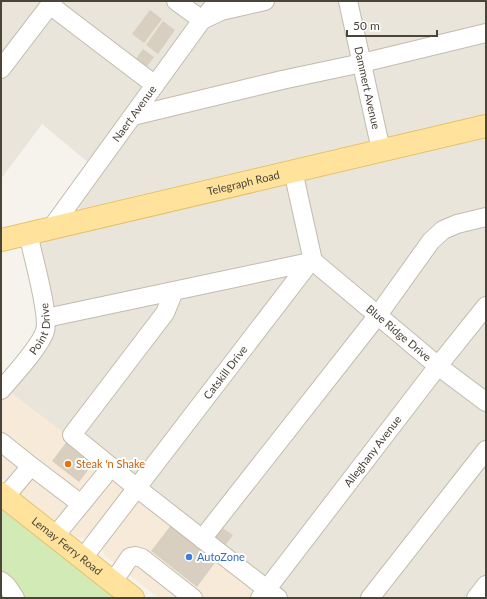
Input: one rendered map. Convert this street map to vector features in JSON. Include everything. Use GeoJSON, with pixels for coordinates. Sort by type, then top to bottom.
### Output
{"type":"FeatureCollection","features":[{"type":"Feature","properties":{"kind":"main road","name":"Telegraph Road"},"geometry":{"type":"LineString","coordinates":[[1,240],[486,126]]}},
{"type":"Feature","properties":{"kind":"main road","name":"Lemay Ferry Road"},"geometry":{"type":"LineString","coordinates":[[3,496],[133,598]]}},
{"type":"Feature","properties":{"kind":"street"},"geometry":{"type":"LineString","coordinates":[[176,1],[202,20],[221,11],[265,1]]}},
{"type":"Feature","properties":{"kind":"street","name":"Naert Avenue"},"geometry":{"type":"LineString","coordinates":[[52,227],[202,20],[218,1]]}},
{"type":"Feature","properties":{"kind":"street","name":"Dammert Avenue"},"geometry":{"type":"LineString","coordinates":[[348,1],[381,150]]}},
{"type":"Feature","properties":{"kind":"street"},"geometry":{"type":"LineString","coordinates":[[1,69],[52,3],[155,86]]}},
{"type":"Feature","properties":{"kind":"street"},"geometry":{"type":"LineString","coordinates":[[133,116],[282,80],[486,34]]}},
{"type":"Feature","properties":{"kind":"street"},"geometry":{"type":"LineString","coordinates":[[46,318],[312,261],[293,171]]}},
{"type":"Feature","properties":{"kind":"street"},"geometry":{"type":"LineString","coordinates":[[202,539],[378,315],[431,241],[443,230],[457,224],[486,217]]}},
{"type":"Feature","properties":{"kind":"street","name":"Point Drive"},"geometry":{"type":"LineString","coordinates":[[1,390],[40,341],[45,331],[46,318],[28,233]]}},
{"type":"Feature","properties":{"kind":"street","name":"Blue Ridge Drive"},"geometry":{"type":"LineString","coordinates":[[312,261],[438,366],[486,402]]}},
{"type":"Feature","properties":{"kind":"street","name":"Catskill Drive"},"geometry":{"type":"LineString","coordinates":[[83,558],[312,261]]}},
{"type":"Feature","properties":{"kind":"street"},"geometry":{"type":"LineString","coordinates":[[174,290],[165,313],[72,435],[202,539],[268,595]]}},
{"type":"Feature","properties":{"kind":"street","name":"Alleghany Avenue"},"geometry":{"type":"LineString","coordinates":[[268,595],[438,366],[486,306]]}},
{"type":"Feature","properties":{"kind":"street"},"geometry":{"type":"LineString","coordinates":[[1,442],[81,504]]}},
{"type":"Feature","properties":{"kind":"street"},"geometry":{"type":"LineString","coordinates":[[370,598],[486,450]]}},
{"type":"Feature","properties":{"kind":"street"},"geometry":{"type":"LineString","coordinates":[[3,496],[31,466]]}},
{"type":"Feature","properties":{"kind":"street"},"geometry":{"type":"LineString","coordinates":[[55,536],[104,476]]}},
{"type":"Feature","properties":{"kind":"street"},"geometry":{"type":"LineString","coordinates":[[113,582],[130,557],[135,556],[142,558],[193,598]]}},
{"type":"Feature","properties":{"kind":"street"},"geometry":{"type":"LineString","coordinates":[[1,581],[8,586],[15,598]]}},
{"type":"Feature","properties":{"kind":"street"},"geometry":{"type":"LineString","coordinates":[[476,598],[486,585]]}},
{"type":"Feature","properties":{"kind":"shaded area"},"geometry":{"type":"Polygon","coordinates":[[[1,1],[40,1],[150,86],[90,164],[42,124],[1,179],[1,1]]]}},
{"type":"Feature","properties":{"kind":"shaded area"},"geometry":{"type":"Polygon","coordinates":[[[48,1],[210,1],[154,80],[48,1]]]}},
{"type":"Feature","properties":{"kind":"shaded area"},"geometry":{"type":"Polygon","coordinates":[[[225,1],[486,1],[486,114],[80,209],[75,206],[225,1]]]}},
{"type":"Feature","properties":{"kind":"shaded area"},"geometry":{"type":"Polygon","coordinates":[[[486,136],[486,598],[283,598],[7,390],[50,337],[38,246],[40,241],[486,136]]]}},
{"type":"Feature","properties":{"kind":"shaded area"},"geometry":{"type":"Polygon","coordinates":[[[7,390],[67,435],[129,485],[89,536],[83,538],[76,537],[69,533],[1,478],[1,399],[7,390]]]}},
{"type":"Feature","properties":{"kind":"shaded area"},"geometry":{"type":"Polygon","coordinates":[[[140,494],[261,589],[254,598],[159,598],[104,555],[103,544],[140,494]]]}},
{"type":"Feature","properties":{"kind":"green space"},"geometry":{"type":"Polygon","coordinates":[[[1,509],[115,598],[1,598],[1,509]]]}},
{"type":"Feature","properties":{"kind":"building"},"geometry":{"type":"Polygon","coordinates":[[[150,10],[162,19],[144,43],[132,34],[150,10]]]}},
{"type":"Feature","properties":{"kind":"building"},"geometry":{"type":"Polygon","coordinates":[[[163,21],[175,30],[158,54],[146,45],[163,21]]]}},
{"type":"Feature","properties":{"kind":"building"},"geometry":{"type":"Polygon","coordinates":[[[143,49],[154,57],[146,68],[135,60],[143,49]]]}},
{"type":"Feature","properties":{"kind":"building"},"geometry":{"type":"Polygon","coordinates":[[[68,440],[95,461],[79,482],[52,461],[68,440]]]}},
{"type":"Feature","properties":{"kind":"building"},"geometry":{"type":"Polygon","coordinates":[[[171,525],[217,560],[197,587],[151,551],[171,525]]]}},
{"type":"Feature","properties":{"kind":"building"},"geometry":{"type":"Polygon","coordinates":[[[221,527],[233,535],[224,547],[213,538],[221,527]]]}},
{"type":"Feature","properties":{"kind":"place","name":"Steak 'n Shake"},"geometry":{"type":"Point","coordinates":[68,464]}},
{"type":"Feature","properties":{"kind":"place","name":"AutoZone"},"geometry":{"type":"Point","coordinates":[189,557]}}]}
